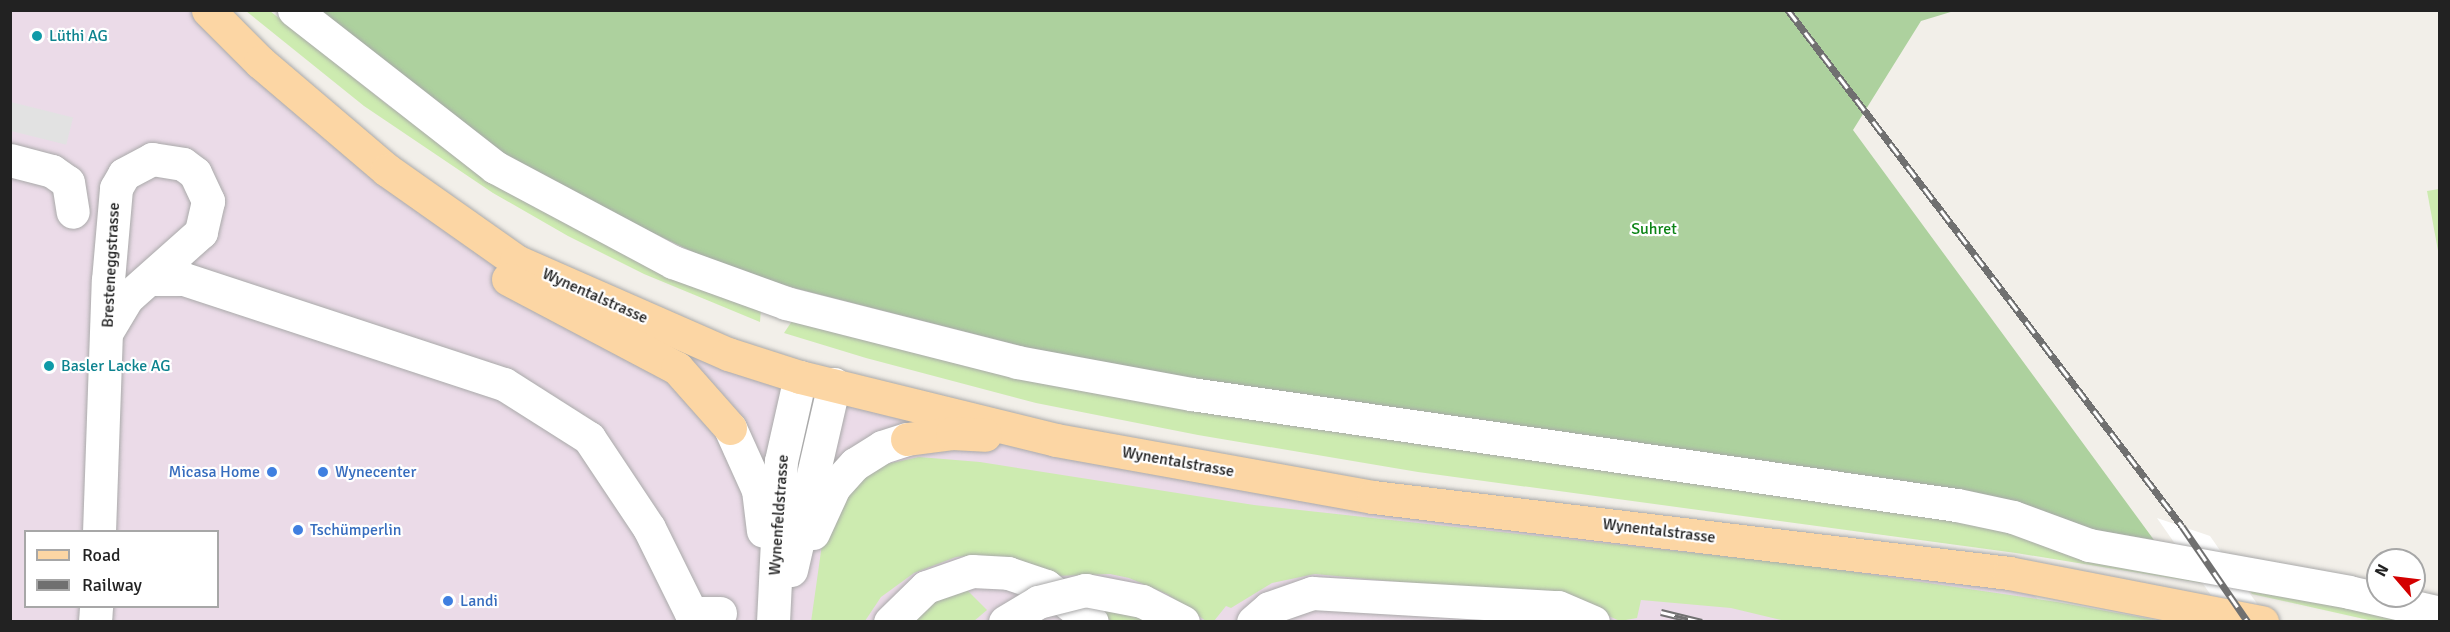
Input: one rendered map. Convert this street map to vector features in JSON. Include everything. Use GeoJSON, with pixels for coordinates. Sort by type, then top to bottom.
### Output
{"type":"FeatureCollection","features":[{"type":"Feature","properties":{"kind":"main road","name":"Wynentalstrasse"},"geometry":{"type":"LineString","coordinates":[[203,10],[280,104],[344,161],[433,230],[520,287],[677,368],[730,429]]}},
{"type":"Feature","properties":{"kind":"main road","name":"Wynentalstrasse"},"geometry":{"type":"LineString","coordinates":[[208,10],[260,62],[387,170],[516,261],[728,354],[800,377],[1056,440],[1373,497],[2009,573],[2262,621]]}},
{"type":"Feature","properties":{"kind":"main road","name":"Wynentalstrasse"},"geometry":{"type":"LineString","coordinates":[[907,440],[952,433],[1056,440]]}},
{"type":"Feature","properties":{"kind":"street"},"geometry":{"type":"LineString","coordinates":[[294,10],[495,167],[673,262],[786,303],[1017,362],[1191,394],[1957,505],[2013,517],[2089,545],[2349,592],[2439,613]]}},
{"type":"Feature","properties":{"kind":"street","name":"Bresteneggstrasse"},"geometry":{"type":"LineString","coordinates":[[99,530],[107,331],[116,188],[137,164],[168,159],[183,164],[199,179],[208,201],[207,217],[201,232],[152,279],[127,298],[107,331]]}},
{"type":"Feature","properties":{"kind":"street"},"geometry":{"type":"LineString","coordinates":[[10,160],[51,171],[68,182],[73,212]]}},
{"type":"Feature","properties":{"kind":"street"},"geometry":{"type":"LineString","coordinates":[[152,279],[184,279],[504,384],[589,438],[649,528],[691,613],[720,613]]}},
{"type":"Feature","properties":{"kind":"street","name":"Wynenfeldstrasse"},"geometry":{"type":"LineString","coordinates":[[773,620],[781,461],[800,377]]}},
{"type":"Feature","properties":{"kind":"street","name":"Wynenfeldstrasse"},"geometry":{"type":"LineString","coordinates":[[787,590],[834,384]]}},
{"type":"Feature","properties":{"kind":"street","name":"Wynenfeldstrasse"},"geometry":{"type":"LineString","coordinates":[[730,429],[758,490],[773,620]]}},
{"type":"Feature","properties":{"kind":"street","name":"Wynenfeldstrasse"},"geometry":{"type":"LineString","coordinates":[[773,620],[834,487],[855,464],[882,447],[907,440]]}},
{"type":"Feature","properties":{"kind":"street"},"geometry":{"type":"LineString","coordinates":[[890,621],[926,587],[972,571],[1008,573],[1046,586],[1092,621]]}},
{"type":"Feature","properties":{"kind":"street"},"geometry":{"type":"LineString","coordinates":[[1005,621],[1038,602],[1085,590],[1142,601],[1183,621]]}},
{"type":"Feature","properties":{"kind":"street"},"geometry":{"type":"LineString","coordinates":[[1254,621],[1269,608],[1312,593],[1558,607],[1593,621]]}},
{"type":"Feature","properties":{"kind":"shaded area"},"geometry":{"type":"Polygon","coordinates":[[[10,11],[208,11],[516,261],[728,354],[1056,448],[2009,573],[2062,621],[11,621],[10,11]]]}},
{"type":"Feature","properties":{"kind":"shaded area"},"geometry":{"type":"Polygon","coordinates":[[[11,102],[73,117],[66,145],[10,131],[11,102]]]}},
{"type":"Feature","properties":{"kind":"green space"},"geometry":{"type":"Polygon","coordinates":[[[246,11],[270,11],[389,106],[452,147],[761,309],[760,322],[644,274],[568,236],[493,193],[364,106],[246,11]]]}},
{"type":"Feature","properties":{"kind":"green space","name":"Suhret"},"geometry":{"type":"Polygon","coordinates":[[[313,11],[1954,11],[1921,21],[1853,130],[2154,540],[1095,365],[798,289],[727,268],[556,187],[496,153],[313,11]]]}},
{"type":"Feature","properties":{"kind":"green space"},"geometry":{"type":"Polygon","coordinates":[[[2440,189],[2439,256],[2427,191],[2440,189]]]}},
{"type":"Feature","properties":{"kind":"green space"},"geometry":{"type":"Polygon","coordinates":[[[792,321],[1964,514],[2193,572],[2201,583],[2016,553],[1418,472],[1198,435],[1036,403],[866,358],[784,333],[792,321]]]}},
{"type":"Feature","properties":{"kind":"green space"},"geometry":{"type":"Polygon","coordinates":[[[919,457],[980,462],[1254,505],[1812,566],[2057,602],[2161,621],[1790,622],[1731,608],[1641,600],[1637,618],[1620,621],[1567,598],[1315,574],[1272,583],[1231,608],[1226,606],[1214,621],[1206,621],[1167,594],[1129,578],[1110,574],[1057,576],[978,555],[956,557],[914,573],[881,597],[865,621],[811,622],[823,537],[844,494],[877,466],[919,457]]]}},
{"type":"Feature","properties":{"kind":"green space"},"geometry":{"type":"Polygon","coordinates":[[[2242,580],[2366,606],[2366,608],[2377,608],[2439,621],[2373,621],[2252,594],[2242,580]]]}},
{"type":"Feature","properties":{"kind":"green space"},"geometry":{"type":"Polygon","coordinates":[[[966,589],[987,610],[974,621],[905,622],[931,599],[966,589]]]}},
{"type":"Feature","properties":{"kind":"green space"},"geometry":{"type":"Polygon","coordinates":[[[1097,608],[1124,612],[1148,621],[1111,621],[1097,608]]]}},
{"type":"Feature","properties":{"kind":"pier"},"geometry":{"type":"Polygon","coordinates":[[[2157,518],[2210,536],[2269,621],[2229,621],[2157,518]]]}},
{"type":"Feature","properties":{"kind":"railway"},"geometry":{"type":"LineString","coordinates":[[1788,10],[2182,526],[2248,622]]}},
{"type":"Feature","properties":{"kind":"railway"},"geometry":{"type":"LineString","coordinates":[[1661,612],[1702,622]]}},
{"type":"Feature","properties":{"kind":"place","name":"Lüthi AG"},"geometry":{"type":"Point","coordinates":[37,36]}},
{"type":"Feature","properties":{"kind":"place","name":"Basler Lacke AG"},"geometry":{"type":"Point","coordinates":[49,366]}},
{"type":"Feature","properties":{"kind":"place","name":"Micasa Home"},"geometry":{"type":"Point","coordinates":[272,472]}},
{"type":"Feature","properties":{"kind":"place","name":"Wynecenter"},"geometry":{"type":"Point","coordinates":[323,472]}},
{"type":"Feature","properties":{"kind":"place","name":"Tschümperlin"},"geometry":{"type":"Point","coordinates":[298,530]}},
{"type":"Feature","properties":{"kind":"place","name":"Landi"},"geometry":{"type":"Point","coordinates":[448,601]}}]}
